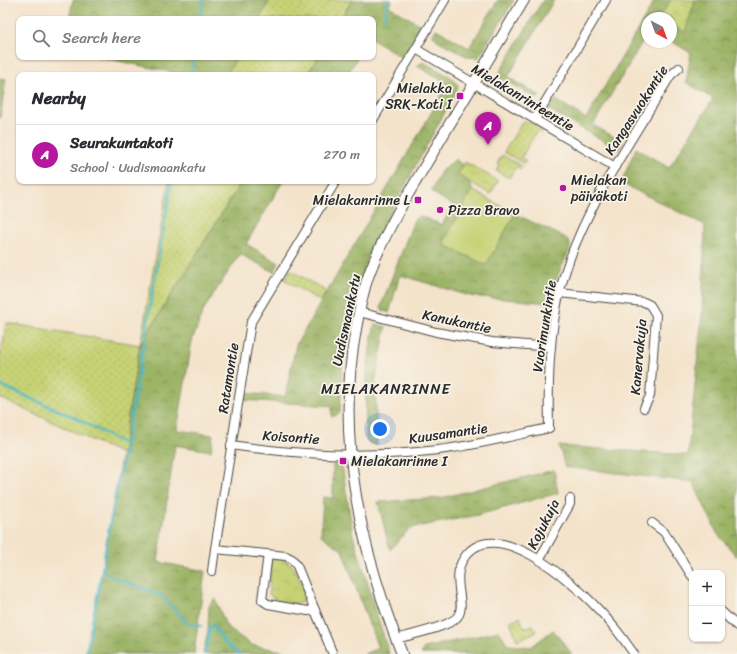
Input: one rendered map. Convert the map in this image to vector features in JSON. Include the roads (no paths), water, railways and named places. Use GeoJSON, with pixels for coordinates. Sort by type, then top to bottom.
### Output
{"type":"FeatureCollection","features":[{"type":"Feature","properties":{"kind":"street"},"geometry":{"type":"LineString","coordinates":[[376,115],[445,0]]}},
{"type":"Feature","properties":{"kind":"street","name":"Uudismaankatu"},"geometry":{"type":"LineString","coordinates":[[402,654],[375,578],[356,497],[349,453],[347,395],[351,352],[359,312],[372,265],[386,235],[524,0]]}},
{"type":"Feature","properties":{"kind":"street"},"geometry":{"type":"LineString","coordinates":[[535,119],[606,0]]}},
{"type":"Feature","properties":{"kind":"street","name":"Mielakanrinteentie"},"geometry":{"type":"LineString","coordinates":[[416,49],[616,167]]}},
{"type":"Feature","properties":{"kind":"street","name":"Kangasvuokontie"},"geometry":{"type":"LineString","coordinates":[[616,167],[671,75],[679,68]]}},
{"type":"Feature","properties":{"kind":"street","name":"Vuorimunkintie"},"geometry":{"type":"LineString","coordinates":[[549,428],[548,388],[551,347],[559,293],[576,241],[616,167]]}},
{"type":"Feature","properties":{"kind":"street","name":"Ratamontie"},"geometry":{"type":"LineString","coordinates":[[212,570],[251,322],[334,184]]}},
{"type":"Feature","properties":{"kind":"street","name":"Kanervakuja"},"geometry":{"type":"LineString","coordinates":[[559,293],[644,302],[654,309],[656,315],[650,396],[644,408]]}},
{"type":"Feature","properties":{"kind":"street","name":"Kanukantie"},"geometry":{"type":"LineString","coordinates":[[359,312],[436,332],[485,341],[551,347]]}},
{"type":"Feature","properties":{"kind":"street","name":"Kuusamantie"},"geometry":{"type":"LineString","coordinates":[[349,453],[438,450],[486,442],[549,428]]}},
{"type":"Feature","properties":{"kind":"street","name":"Koisontie"},"geometry":{"type":"LineString","coordinates":[[231,445],[293,452],[349,453]]}},
{"type":"Feature","properties":{"kind":"street","name":"Kojukuja"},"geometry":{"type":"LineString","coordinates":[[540,560],[570,504],[570,499]]}},
{"type":"Feature","properties":{"kind":"street"},"geometry":{"type":"LineString","coordinates":[[652,523],[664,532],[689,571]]}},
{"type":"Feature","properties":{"kind":"street"},"geometry":{"type":"LineString","coordinates":[[396,639],[448,624],[458,616],[460,605],[458,574],[464,558],[475,547],[490,542],[499,542],[513,546],[540,560],[574,585],[597,607],[634,654]]}},
{"type":"Feature","properties":{"kind":"street"},"geometry":{"type":"LineString","coordinates":[[215,549],[286,556],[292,559],[297,566],[332,652]]}},
{"type":"Feature","properties":{"kind":"street"},"geometry":{"type":"LineString","coordinates":[[268,554],[262,600],[268,604],[308,611],[315,610]]}},
{"type":"Feature","properties":{"kind":"street"},"geometry":{"type":"LineString","coordinates":[[725,615],[737,626]]}},
{"type":"Feature","properties":{"kind":"waterway"},"geometry":{"type":"LineString","coordinates":[[201,16],[204,0]]}},
{"type":"Feature","properties":{"kind":"waterway"},"geometry":{"type":"LineString","coordinates":[[385,18],[388,0]]}},
{"type":"Feature","properties":{"kind":"waterway"},"geometry":{"type":"LineString","coordinates":[[191,72],[193,60]]}},
{"type":"Feature","properties":{"kind":"waterway"},"geometry":{"type":"LineString","coordinates":[[126,445],[171,184]]}},
{"type":"Feature","properties":{"kind":"waterway"},"geometry":{"type":"LineString","coordinates":[[0,385],[76,418],[126,445],[111,517],[102,571],[115,578],[161,595],[187,623],[201,626]]}},
{"type":"Feature","properties":{"kind":"waterway"},"geometry":{"type":"LineString","coordinates":[[86,654],[102,571]]}},
{"type":"Feature","properties":{"kind":"waterway"},"geometry":{"type":"LineString","coordinates":[[205,654],[210,626],[214,627],[225,643],[239,654]]}},
{"type":"Feature","properties":{"kind":"place","name":"Mielakka SRK-Koti I"},"geometry":{"type":"Point","coordinates":[460,96]}},
{"type":"Feature","properties":{"kind":"place","name":"Seurakuntakoti"},"geometry":{"type":"Point","coordinates":[488,145]}},
{"type":"Feature","properties":{"kind":"place","name":"Mielakan päiväkoti"},"geometry":{"type":"Point","coordinates":[563,188]}},
{"type":"Feature","properties":{"kind":"place","name":"Mielakanrinne L"},"geometry":{"type":"Point","coordinates":[418,200]}},
{"type":"Feature","properties":{"kind":"place","name":"Pizza Bravo"},"geometry":{"type":"Point","coordinates":[440,210]}},
{"type":"Feature","properties":{"kind":"place","name":"Mielakanrinne I"},"geometry":{"type":"Point","coordinates":[343,461]}},
{"type":"Feature","properties":{"kind":"district","name":"MIELAKANRINNE"},"geometry":{"type":"Point","coordinates":[386,389]}}]}
